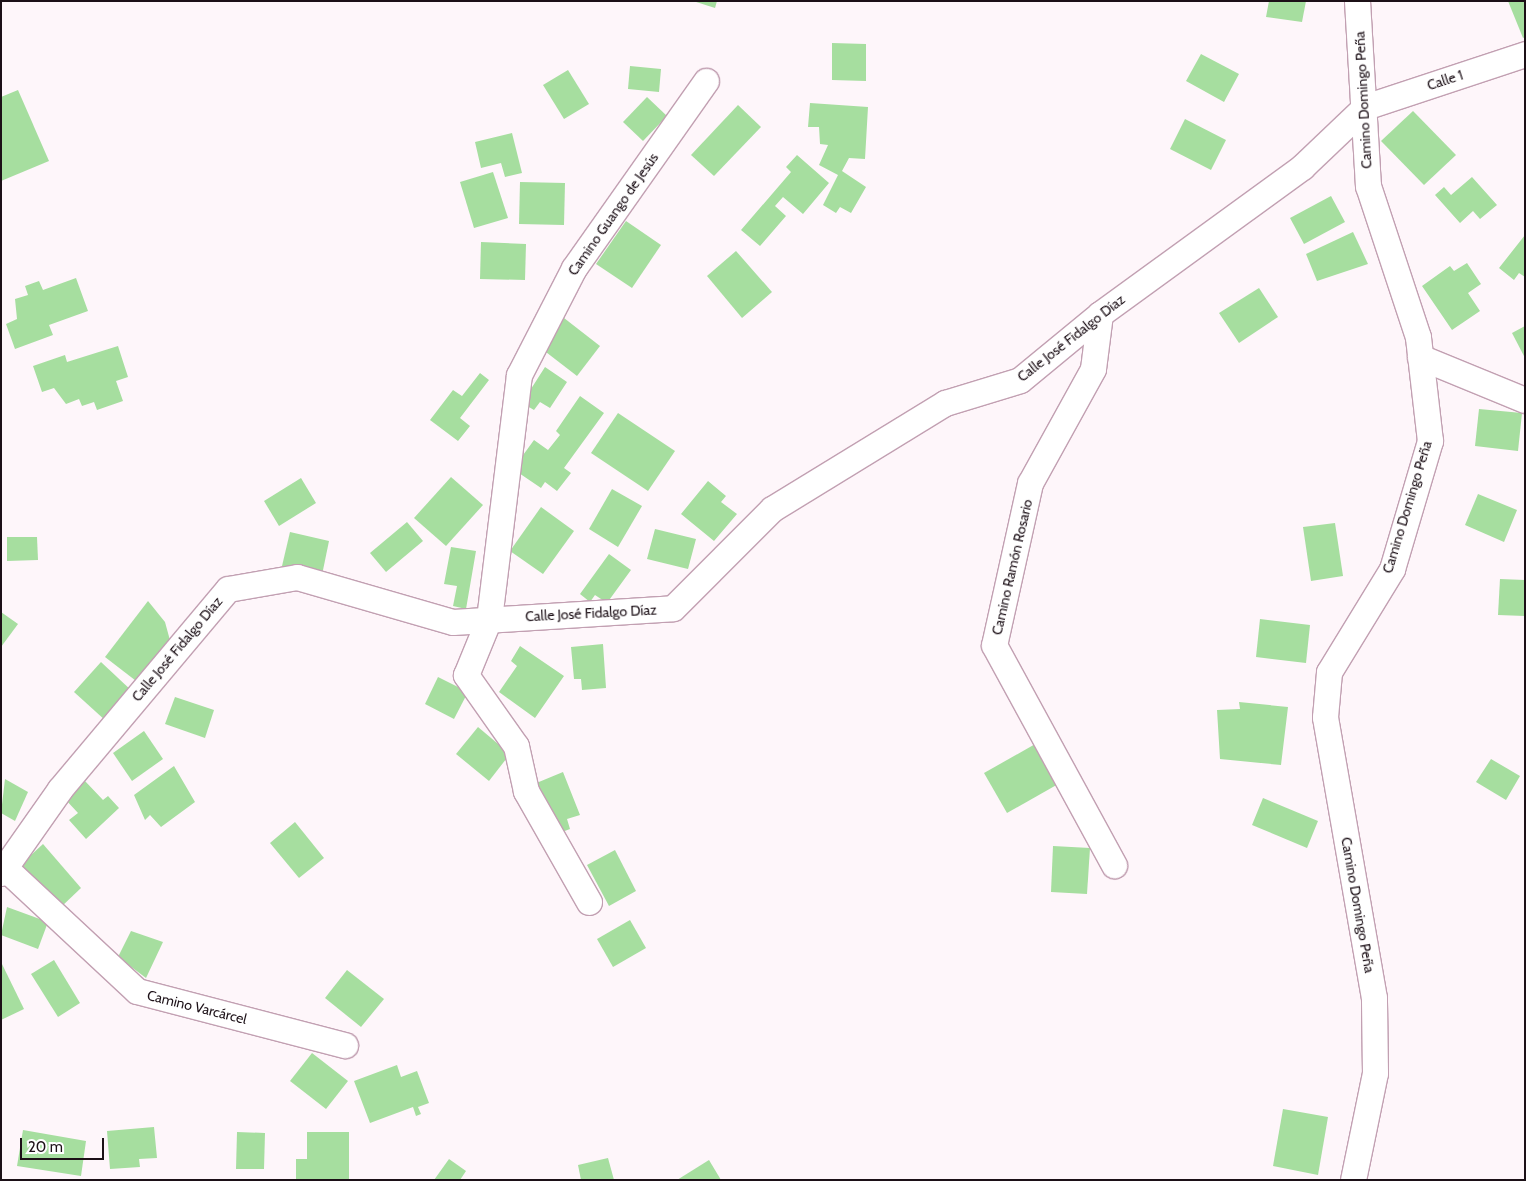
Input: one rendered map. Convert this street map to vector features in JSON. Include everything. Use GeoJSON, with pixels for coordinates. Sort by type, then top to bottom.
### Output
{"type":"FeatureCollection","features":[{"type":"Feature","properties":{"kind":"street","name":"Camino Domingo Peña"},"geometry":{"type":"LineString","coordinates":[[1353,1180],[1375,1073],[1374,998],[1325,717],[1329,672],[1392,569],[1430,441],[1420,357],[1368,186],[1365,106],[1357,1]]}},
{"type":"Feature","properties":{"kind":"street","name":"Calle 1"},"geometry":{"type":"LineString","coordinates":[[1365,106],[1525,54]]}},
{"type":"Feature","properties":{"kind":"street","name":"Camino Guango de Jesús"},"geometry":{"type":"LineString","coordinates":[[588,902],[526,791],[516,746],[466,675],[489,619],[519,375],[574,268],[706,81]]}},
{"type":"Feature","properties":{"kind":"street","name":"Calle José Fidalgo Díaz"},"geometry":{"type":"LineString","coordinates":[[3,871],[60,789],[228,589],[297,577],[453,622],[673,608],[772,509],[945,404],[1020,380],[1100,314],[1302,167],[1365,106]]}},
{"type":"Feature","properties":{"kind":"street","name":"Camino Ramón Rosario"},"geometry":{"type":"LineString","coordinates":[[1100,314],[1093,369],[1030,483],[994,645],[1114,865]]}},
{"type":"Feature","properties":{"kind":"street"},"geometry":{"type":"LineString","coordinates":[[1420,357],[1525,400]]}},
{"type":"Feature","properties":{"kind":"street","name":"Camino Varcárcel"},"geometry":{"type":"LineString","coordinates":[[3,871],[137,991],[345,1045]]}},
{"type":"Feature","properties":{"kind":"building"},"geometry":{"type":"Polygon","coordinates":[[[693,1],[717,1],[715,8],[693,1]]]}},
{"type":"Feature","properties":{"kind":"building"},"geometry":{"type":"Polygon","coordinates":[[[1269,1],[1306,1],[1302,22],[1266,17],[1269,1]]]}},
{"type":"Feature","properties":{"kind":"building"},"geometry":{"type":"Polygon","coordinates":[[[1508,1],[1525,1],[1525,37],[1523,38],[1508,1]]]}},
{"type":"Feature","properties":{"kind":"building"},"geometry":{"type":"Polygon","coordinates":[[[832,43],[866,44],[866,81],[832,80],[832,43]]]}},
{"type":"Feature","properties":{"kind":"building"},"geometry":{"type":"Polygon","coordinates":[[[1201,54],[1239,74],[1224,102],[1186,81],[1201,54]]]}},
{"type":"Feature","properties":{"kind":"building"},"geometry":{"type":"Polygon","coordinates":[[[630,66],[661,69],[659,92],[628,89],[630,66]]]}},
{"type":"Feature","properties":{"kind":"building"},"geometry":{"type":"Polygon","coordinates":[[[568,70],[589,104],[564,119],[543,85],[568,70]]]}},
{"type":"Feature","properties":{"kind":"building"},"geometry":{"type":"Polygon","coordinates":[[[18,90],[49,161],[1,181],[1,97],[18,90]]]}},
{"type":"Feature","properties":{"kind":"building"},"geometry":{"type":"Polygon","coordinates":[[[647,97],[667,116],[643,141],[623,122],[647,97]]]}},
{"type":"Feature","properties":{"kind":"building"},"geometry":{"type":"Polygon","coordinates":[[[810,103],[868,107],[865,159],[849,158],[842,171],[866,187],[851,213],[840,207],[836,213],[823,205],[838,175],[819,165],[828,145],[820,144],[819,127],[808,127],[810,103]]]}},
{"type":"Feature","properties":{"kind":"building"},"geometry":{"type":"Polygon","coordinates":[[[738,105],[761,127],[714,176],[691,155],[738,105]]]}},
{"type":"Feature","properties":{"kind":"building"},"geometry":{"type":"Polygon","coordinates":[[[1413,111],[1456,155],[1424,185],[1381,141],[1413,111]]]}},
{"type":"Feature","properties":{"kind":"building"},"geometry":{"type":"Polygon","coordinates":[[[1185,119],[1226,140],[1211,170],[1170,149],[1185,119]]]}},
{"type":"Feature","properties":{"kind":"building"},"geometry":{"type":"Polygon","coordinates":[[[512,133],[522,173],[505,177],[501,163],[481,168],[475,142],[512,133]]]}},
{"type":"Feature","properties":{"kind":"building"},"geometry":{"type":"Polygon","coordinates":[[[797,155],[829,183],[803,214],[783,197],[775,206],[786,216],[760,246],[741,230],[791,172],[786,167],[797,155]]]}},
{"type":"Feature","properties":{"kind":"building"},"geometry":{"type":"Polygon","coordinates":[[[493,172],[508,218],[474,228],[460,182],[493,172]]]}},
{"type":"Feature","properties":{"kind":"building"},"geometry":{"type":"Polygon","coordinates":[[[1472,177],[1497,205],[1480,219],[1473,211],[1460,223],[1435,195],[1444,187],[1451,195],[1472,177]]]}},
{"type":"Feature","properties":{"kind":"building"},"geometry":{"type":"Polygon","coordinates":[[[520,182],[565,183],[564,225],[519,224],[520,182]]]}},
{"type":"Feature","properties":{"kind":"building"},"geometry":{"type":"Polygon","coordinates":[[[1331,196],[1345,222],[1304,244],[1290,218],[1331,196]]]}},
{"type":"Feature","properties":{"kind":"building"},"geometry":{"type":"Polygon","coordinates":[[[626,221],[661,245],[632,288],[596,264],[626,221]]]}},
{"type":"Feature","properties":{"kind":"building"},"geometry":{"type":"Polygon","coordinates":[[[1353,232],[1368,264],[1317,281],[1306,254],[1353,232]]]}},
{"type":"Feature","properties":{"kind":"building"},"geometry":{"type":"Polygon","coordinates":[[[1525,235],[1525,277],[1519,273],[1514,280],[1499,268],[1525,235]]]}},
{"type":"Feature","properties":{"kind":"building"},"geometry":{"type":"Polygon","coordinates":[[[481,242],[526,244],[525,280],[480,279],[481,242]]]}},
{"type":"Feature","properties":{"kind":"building"},"geometry":{"type":"Polygon","coordinates":[[[736,251],[772,292],[742,318],[707,276],[736,251]]]}},
{"type":"Feature","properties":{"kind":"building"},"geometry":{"type":"Polygon","coordinates":[[[1467,263],[1481,284],[1468,293],[1480,311],[1452,330],[1422,286],[1450,266],[1454,271],[1467,263]]]}},
{"type":"Feature","properties":{"kind":"building"},"geometry":{"type":"Polygon","coordinates":[[[76,278],[88,311],[49,325],[53,335],[15,349],[6,324],[17,319],[15,299],[28,295],[25,286],[39,281],[43,290],[76,278]]]}},
{"type":"Feature","properties":{"kind":"building"},"geometry":{"type":"Polygon","coordinates":[[[1259,288],[1278,317],[1239,343],[1219,313],[1259,288]]]}},
{"type":"Feature","properties":{"kind":"building"},"geometry":{"type":"Polygon","coordinates":[[[564,318],[600,346],[577,376],[542,349],[564,318]]]}},
{"type":"Feature","properties":{"kind":"building"},"geometry":{"type":"Polygon","coordinates":[[[1525,326],[1525,358],[1512,333],[1525,326]]]}},
{"type":"Feature","properties":{"kind":"building"},"geometry":{"type":"Polygon","coordinates":[[[118,346],[128,377],[116,381],[123,401],[97,410],[94,402],[82,406],[79,399],[66,404],[54,388],[42,392],[33,366],[65,355],[67,362],[118,346]]]}},
{"type":"Feature","properties":{"kind":"building"},"geometry":{"type":"Polygon","coordinates":[[[545,367],[567,382],[550,408],[540,402],[534,410],[522,403],[545,367]]]}},
{"type":"Feature","properties":{"kind":"building"},"geometry":{"type":"Polygon","coordinates":[[[480,373],[489,380],[460,418],[470,426],[458,441],[430,420],[453,390],[462,396],[480,373]]]}},
{"type":"Feature","properties":{"kind":"building"},"geometry":{"type":"Polygon","coordinates":[[[580,396],[604,413],[564,468],[571,473],[557,491],[545,482],[541,488],[513,469],[534,440],[548,450],[560,435],[556,431],[580,396]]]}},
{"type":"Feature","properties":{"kind":"building"},"geometry":{"type":"Polygon","coordinates":[[[1479,409],[1522,413],[1518,451],[1475,446],[1479,409]]]}},
{"type":"Feature","properties":{"kind":"building"},"geometry":{"type":"Polygon","coordinates":[[[618,413],[675,451],[648,491],[591,453],[618,413]]]}},
{"type":"Feature","properties":{"kind":"building"},"geometry":{"type":"Polygon","coordinates":[[[451,477],[483,505],[446,546],[414,518],[451,477]]]}},
{"type":"Feature","properties":{"kind":"building"},"geometry":{"type":"Polygon","coordinates":[[[301,478],[316,503],[279,526],[264,501],[301,478]]]}},
{"type":"Feature","properties":{"kind":"building"},"geometry":{"type":"Polygon","coordinates":[[[708,481],[726,496],[721,502],[737,514],[714,541],[681,514],[708,481]]]}},
{"type":"Feature","properties":{"kind":"building"},"geometry":{"type":"Polygon","coordinates":[[[612,489],[642,506],[618,547],[589,529],[612,489]]]}},
{"type":"Feature","properties":{"kind":"building"},"geometry":{"type":"Polygon","coordinates":[[[1478,494],[1517,510],[1504,542],[1465,525],[1478,494]]]}},
{"type":"Feature","properties":{"kind":"building"},"geometry":{"type":"Polygon","coordinates":[[[541,507],[574,531],[543,574],[510,551],[541,507]]]}},
{"type":"Feature","properties":{"kind":"building"},"geometry":{"type":"Polygon","coordinates":[[[407,522],[423,541],[386,572],[370,553],[407,522]]]}},
{"type":"Feature","properties":{"kind":"building"},"geometry":{"type":"Polygon","coordinates":[[[1335,523],[1343,576],[1311,581],[1303,527],[1335,523]]]}},
{"type":"Feature","properties":{"kind":"building"},"geometry":{"type":"Polygon","coordinates":[[[655,529],[696,539],[688,569],[647,559],[655,529]]]}},
{"type":"Feature","properties":{"kind":"building"},"geometry":{"type":"Polygon","coordinates":[[[290,532],[329,541],[322,575],[282,566],[290,532]]]}},
{"type":"Feature","properties":{"kind":"building"},"geometry":{"type":"Polygon","coordinates":[[[7,537],[37,537],[38,560],[7,561],[7,537]]]}},
{"type":"Feature","properties":{"kind":"building"},"geometry":{"type":"Polygon","coordinates":[[[451,547],[476,551],[466,609],[453,606],[457,586],[444,584],[451,547]]]}},
{"type":"Feature","properties":{"kind":"building"},"geometry":{"type":"Polygon","coordinates":[[[609,554],[631,570],[607,603],[595,595],[590,602],[580,594],[609,554]]]}},
{"type":"Feature","properties":{"kind":"building"},"geometry":{"type":"Polygon","coordinates":[[[1500,579],[1525,580],[1525,616],[1498,615],[1500,579]]]}},
{"type":"Feature","properties":{"kind":"building"},"geometry":{"type":"Polygon","coordinates":[[[148,601],[165,622],[171,644],[140,684],[105,657],[148,601]]]}},
{"type":"Feature","properties":{"kind":"building"},"geometry":{"type":"Polygon","coordinates":[[[1,612],[18,624],[1,647],[1,612]]]}},
{"type":"Feature","properties":{"kind":"building"},"geometry":{"type":"Polygon","coordinates":[[[1260,619],[1310,625],[1306,663],[1256,657],[1260,619]]]}},
{"type":"Feature","properties":{"kind":"building"},"geometry":{"type":"Polygon","coordinates":[[[603,644],[606,688],[582,690],[581,679],[574,679],[571,647],[603,644]]]}},
{"type":"Feature","properties":{"kind":"building"},"geometry":{"type":"Polygon","coordinates":[[[520,646],[564,676],[535,718],[499,692],[517,666],[511,661],[520,646]]]}},
{"type":"Feature","properties":{"kind":"building"},"geometry":{"type":"Polygon","coordinates":[[[101,662],[133,692],[106,721],[74,692],[101,662]]]}},
{"type":"Feature","properties":{"kind":"building"},"geometry":{"type":"Polygon","coordinates":[[[438,677],[468,692],[454,719],[425,704],[438,677]]]}},
{"type":"Feature","properties":{"kind":"building"},"geometry":{"type":"Polygon","coordinates":[[[175,697],[214,710],[205,738],[165,724],[175,697]]]}},
{"type":"Feature","properties":{"kind":"building"},"geometry":{"type":"Polygon","coordinates":[[[1239,702],[1288,707],[1281,765],[1220,759],[1217,710],[1240,709],[1239,702]]]}},
{"type":"Feature","properties":{"kind":"building"},"geometry":{"type":"Polygon","coordinates":[[[478,727],[510,754],[489,781],[456,754],[478,727]]]}},
{"type":"Feature","properties":{"kind":"building"},"geometry":{"type":"Polygon","coordinates":[[[144,731],[163,759],[132,781],[113,753],[144,731]]]}},
{"type":"Feature","properties":{"kind":"building"},"geometry":{"type":"Polygon","coordinates":[[[1037,743],[1060,783],[1007,813],[984,773],[1037,743]]]}},
{"type":"Feature","properties":{"kind":"building"},"geometry":{"type":"Polygon","coordinates":[[[1491,759],[1520,776],[1506,800],[1476,782],[1491,759]]]}},
{"type":"Feature","properties":{"kind":"building"},"geometry":{"type":"Polygon","coordinates":[[[174,766],[195,802],[161,827],[150,815],[145,820],[134,795],[174,766]]]}},
{"type":"Feature","properties":{"kind":"building"},"geometry":{"type":"Polygon","coordinates":[[[563,772],[580,815],[567,819],[570,829],[554,835],[534,784],[563,772]]]}},
{"type":"Feature","properties":{"kind":"building"},"geometry":{"type":"Polygon","coordinates":[[[5,779],[28,792],[15,821],[1,813],[5,779]]]}},
{"type":"Feature","properties":{"kind":"building"},"geometry":{"type":"Polygon","coordinates":[[[85,781],[103,800],[108,796],[119,808],[86,839],[69,820],[78,813],[65,799],[85,781]]]}},
{"type":"Feature","properties":{"kind":"building"},"geometry":{"type":"Polygon","coordinates":[[[1263,798],[1318,821],[1307,848],[1252,825],[1263,798]]]}},
{"type":"Feature","properties":{"kind":"building"},"geometry":{"type":"Polygon","coordinates":[[[295,822],[324,858],[299,878],[270,843],[295,822]]]}},
{"type":"Feature","properties":{"kind":"building"},"geometry":{"type":"Polygon","coordinates":[[[43,844],[81,888],[60,908],[17,868],[43,844]]]}},
{"type":"Feature","properties":{"kind":"building"},"geometry":{"type":"Polygon","coordinates":[[[1053,846],[1090,848],[1087,894],[1051,892],[1053,846]]]}},
{"type":"Feature","properties":{"kind":"building"},"geometry":{"type":"Polygon","coordinates":[[[615,850],[636,891],[609,906],[587,865],[615,850]]]}},
{"type":"Feature","properties":{"kind":"building"},"geometry":{"type":"Polygon","coordinates":[[[7,907],[48,922],[38,949],[1,935],[7,907]]]}},
{"type":"Feature","properties":{"kind":"building"},"geometry":{"type":"Polygon","coordinates":[[[630,920],[646,948],[613,967],[597,939],[630,920]]]}},
{"type":"Feature","properties":{"kind":"building"},"geometry":{"type":"Polygon","coordinates":[[[131,931],[163,942],[146,978],[118,957],[131,931]]]}},
{"type":"Feature","properties":{"kind":"building"},"geometry":{"type":"Polygon","coordinates":[[[54,960],[80,1003],[58,1017],[31,974],[54,960]]]}},
{"type":"Feature","properties":{"kind":"building"},"geometry":{"type":"Polygon","coordinates":[[[1,962],[24,1009],[1,1020],[1,962]]]}},
{"type":"Feature","properties":{"kind":"building"},"geometry":{"type":"Polygon","coordinates":[[[347,970],[384,999],[361,1027],[325,998],[347,970]]]}},
{"type":"Feature","properties":{"kind":"building"},"geometry":{"type":"Polygon","coordinates":[[[312,1053],[348,1081],[326,1109],[290,1081],[312,1053]]]}},
{"type":"Feature","properties":{"kind":"building"},"geometry":{"type":"Polygon","coordinates":[[[397,1065],[401,1077],[417,1071],[429,1103],[418,1107],[421,1114],[416,1116],[413,1107],[370,1123],[354,1081],[397,1065]]]}},
{"type":"Feature","properties":{"kind":"building"},"geometry":{"type":"Polygon","coordinates":[[[1283,1109],[1328,1117],[1318,1175],[1273,1166],[1283,1109]]]}},
{"type":"Feature","properties":{"kind":"building"},"geometry":{"type":"Polygon","coordinates":[[[154,1127],[157,1158],[139,1159],[140,1167],[110,1169],[107,1131],[154,1127]]]}},
{"type":"Feature","properties":{"kind":"building"},"geometry":{"type":"Polygon","coordinates":[[[23,1130],[86,1141],[81,1176],[17,1166],[23,1130]]]}},
{"type":"Feature","properties":{"kind":"building"},"geometry":{"type":"Polygon","coordinates":[[[237,1132],[265,1133],[264,1169],[236,1169],[237,1132]]]}},
{"type":"Feature","properties":{"kind":"building"},"geometry":{"type":"Polygon","coordinates":[[[307,1132],[349,1132],[349,1180],[296,1180],[296,1159],[307,1159],[307,1132]]]}},
{"type":"Feature","properties":{"kind":"building"},"geometry":{"type":"Polygon","coordinates":[[[608,1158],[614,1180],[581,1180],[578,1165],[608,1158]]]}},
{"type":"Feature","properties":{"kind":"building"},"geometry":{"type":"Polygon","coordinates":[[[449,1159],[466,1171],[460,1180],[434,1180],[449,1159]]]}},
{"type":"Feature","properties":{"kind":"building"},"geometry":{"type":"Polygon","coordinates":[[[709,1160],[721,1180],[677,1180],[709,1160]]]}}]}
